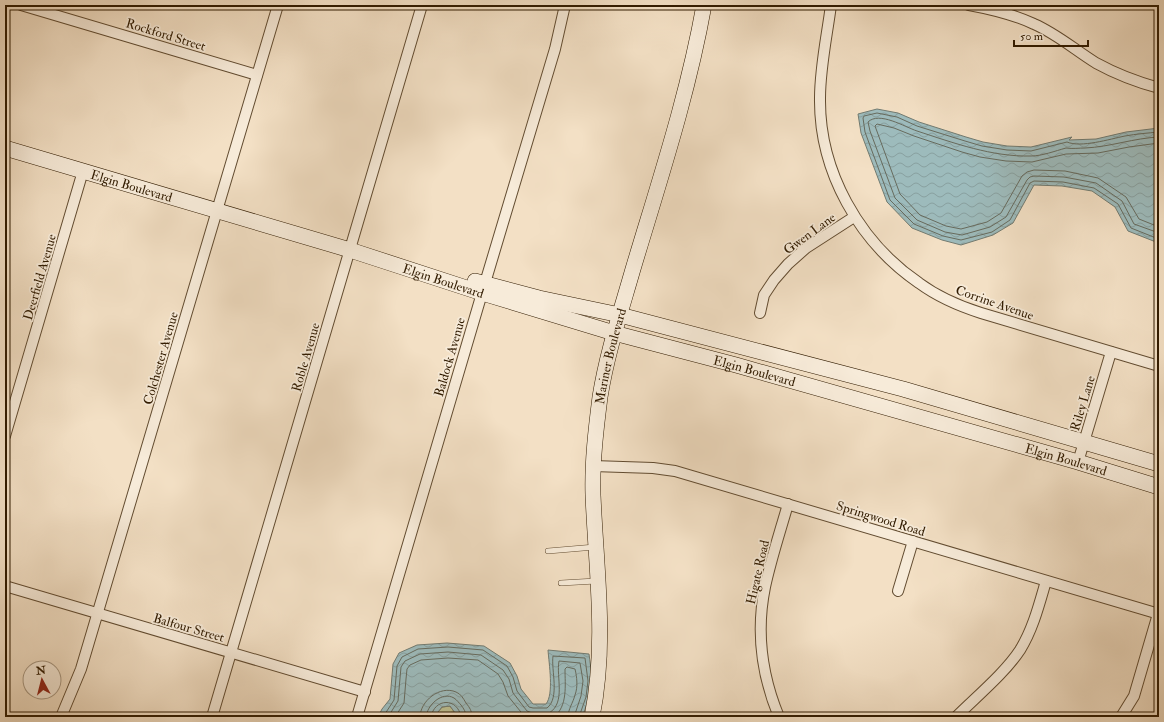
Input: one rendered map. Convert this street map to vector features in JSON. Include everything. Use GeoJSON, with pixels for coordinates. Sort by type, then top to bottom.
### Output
{"type":"FeatureCollection","features":[{"type":"Feature","properties":{"kind":"main road","name":"Mariner Boulevard"},"geometry":{"type":"LineString","coordinates":[[592,717],[598,674],[600,638],[593,494],[596,424],[614,333],[687,87],[704,5]]}},
{"type":"Feature","properties":{"kind":"main road","name":"Elgin Boulevard"},"geometry":{"type":"LineString","coordinates":[[5,148],[483,288],[614,333],[744,367],[1078,462],[1159,487]]}},
{"type":"Feature","properties":{"kind":"main road","name":"Elgin Boulevard"},"geometry":{"type":"LineString","coordinates":[[483,288],[620,315],[903,389],[1159,464]]}},
{"type":"Feature","properties":{"kind":"street","name":"Rockford Street"},"geometry":{"type":"LineString","coordinates":[[21,5],[257,75]]}},
{"type":"Feature","properties":{"kind":"street","name":"Colchester Avenue"},"geometry":{"type":"LineString","coordinates":[[61,717],[81,669],[278,5]]}},
{"type":"Feature","properties":{"kind":"street","name":"Roble Avenue"},"geometry":{"type":"LineString","coordinates":[[212,717],[422,5]]}},
{"type":"Feature","properties":{"kind":"street","name":"Baldock Avenue"},"geometry":{"type":"LineString","coordinates":[[357,717],[555,49],[565,5]]}},
{"type":"Feature","properties":{"kind":"street","name":"Corrine Avenue"},"geometry":{"type":"LineString","coordinates":[[832,5],[821,76],[821,121],[825,146],[831,168],[854,217],[882,252],[919,284],[960,306],[1159,366]]}},
{"type":"Feature","properties":{"kind":"street"},"geometry":{"type":"LineString","coordinates":[[969,5],[1011,14],[1035,24],[1116,73],[1159,88]]}},
{"type":"Feature","properties":{"kind":"street","name":"Deerfield Avenue"},"geometry":{"type":"LineString","coordinates":[[5,436],[83,171]]}},
{"type":"Feature","properties":{"kind":"street","name":"Gwen Lane"},"geometry":{"type":"LineString","coordinates":[[760,313],[764,295],[774,280],[788,264],[806,248],[854,217]]}},
{"type":"Feature","properties":{"kind":"street","name":"Riley Lane"},"geometry":{"type":"LineString","coordinates":[[1078,462],[1111,352]]}},
{"type":"Feature","properties":{"kind":"street","name":"Springwood Road"},"geometry":{"type":"LineString","coordinates":[[593,466],[653,468],[674,471],[1159,614]]}},
{"type":"Feature","properties":{"kind":"street","name":"Higate Road"},"geometry":{"type":"LineString","coordinates":[[779,717],[767,680],[761,635],[765,589],[788,504]]}},
{"type":"Feature","properties":{"kind":"street"},"geometry":{"type":"LineString","coordinates":[[898,591],[913,541]]}},
{"type":"Feature","properties":{"kind":"street"},"geometry":{"type":"LineString","coordinates":[[956,717],[1009,664],[1020,650],[1036,616],[1046,581]]}},
{"type":"Feature","properties":{"kind":"street","name":"Balfour Street"},"geometry":{"type":"LineString","coordinates":[[5,586],[365,692]]}},
{"type":"Feature","properties":{"kind":"street"},"geometry":{"type":"LineString","coordinates":[[1121,717],[1134,696],[1159,614]]}},
{"type":"Feature","properties":{"kind":"lane"},"geometry":{"type":"LineString","coordinates":[[548,551],[596,547]]}},
{"type":"Feature","properties":{"kind":"lane"},"geometry":{"type":"LineString","coordinates":[[561,584],[598,581]]}},
{"type":"Feature","properties":{"kind":"green space"},"geometry":{"type":"Polygon","coordinates":[[[450,706],[458,717],[434,717],[442,707],[450,706]]]}},
{"type":"Feature","properties":{"kind":"water"},"geometry":{"type":"Polygon","coordinates":[[[877,109],[898,113],[919,122],[983,142],[1007,146],[1031,147],[1072,137],[1069,140],[1096,139],[1126,132],[1159,128],[1159,241],[1156,242],[1128,231],[1115,207],[1092,191],[1062,186],[1034,185],[1013,223],[993,235],[961,245],[942,240],[912,228],[887,202],[861,133],[858,114],[877,109]]]}},
{"type":"Feature","properties":{"kind":"water"},"geometry":{"type":"Polygon","coordinates":[[[447,643],[484,646],[510,663],[517,676],[521,689],[533,704],[546,704],[550,693],[548,650],[589,654],[591,686],[582,717],[458,717],[450,706],[442,707],[434,717],[378,717],[390,699],[393,664],[399,653],[417,645],[447,643]]]}}]}
